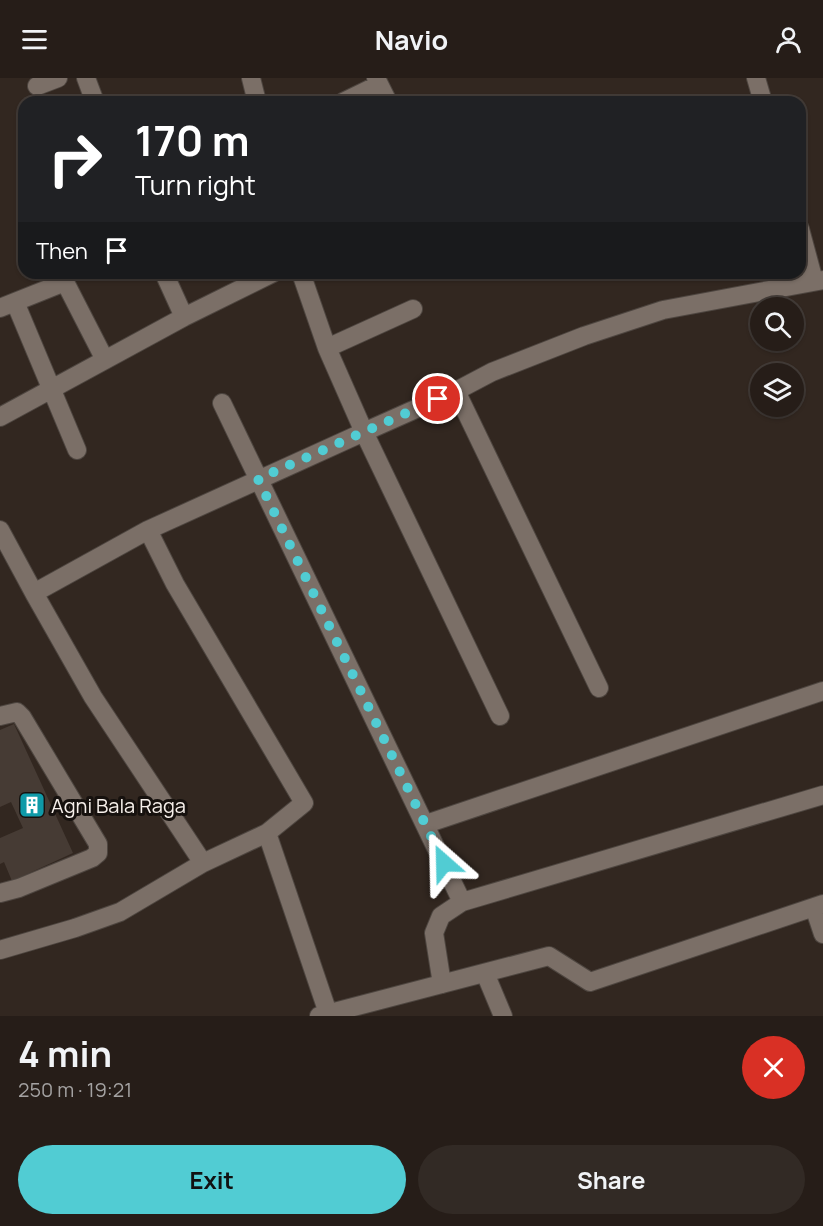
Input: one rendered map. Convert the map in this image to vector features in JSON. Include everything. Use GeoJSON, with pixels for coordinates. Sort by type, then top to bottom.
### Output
{"type":"FeatureCollection","features":[{"type":"Feature","properties":{"kind":"street"},"geometry":{"type":"LineString","coordinates":[[37,86],[58,78]]}},
{"type":"Feature","properties":{"kind":"street"},"geometry":{"type":"LineString","coordinates":[[86,78],[93,96]]}},
{"type":"Feature","properties":{"kind":"street"},"geometry":{"type":"LineString","coordinates":[[251,78],[256,96]]}},
{"type":"Feature","properties":{"kind":"street"},"geometry":{"type":"LineString","coordinates":[[756,78],[761,96]]}},
{"type":"Feature","properties":{"kind":"street"},"geometry":{"type":"LineString","coordinates":[[353,96],[377,81],[385,96]]}},
{"type":"Feature","properties":{"kind":"street"},"geometry":{"type":"LineString","coordinates":[[34,593],[148,530],[456,391],[492,372],[584,336],[663,310],[819,280],[806,245]]}},
{"type":"Feature","properties":{"kind":"street"},"geometry":{"type":"LineString","coordinates":[[167,279],[184,317]]}},
{"type":"Feature","properties":{"kind":"street"},"geometry":{"type":"LineString","coordinates":[[0,417],[184,317],[261,279]]}},
{"type":"Feature","properties":{"kind":"street"},"geometry":{"type":"LineString","coordinates":[[303,279],[327,348],[364,432],[500,716]]}},
{"type":"Feature","properties":{"kind":"street"},"geometry":{"type":"LineString","coordinates":[[77,450],[51,391],[8,305],[64,282],[105,360]]}},
{"type":"Feature","properties":{"kind":"street"},"geometry":{"type":"LineString","coordinates":[[327,348],[412,309]]}},
{"type":"Feature","properties":{"kind":"street"},"geometry":{"type":"LineString","coordinates":[[456,391],[599,688]]}},
{"type":"Feature","properties":{"kind":"street"},"geometry":{"type":"LineString","coordinates":[[222,403],[462,902]]}},
{"type":"Feature","properties":{"kind":"street"},"geometry":{"type":"LineString","coordinates":[[0,530],[93,697],[203,863]]}},
{"type":"Feature","properties":{"kind":"street"},"geometry":{"type":"LineString","coordinates":[[0,950],[120,912],[203,863],[267,833],[304,803],[175,584],[148,530]]}},
{"type":"Feature","properties":{"kind":"street"},"geometry":{"type":"LineString","coordinates":[[426,824],[823,690]]}},
{"type":"Feature","properties":{"kind":"street"},"geometry":{"type":"LineString","coordinates":[[0,716],[17,712],[22,717],[98,844],[98,853],[92,858],[19,888],[0,893]]}},
{"type":"Feature","properties":{"kind":"street"},"geometry":{"type":"LineString","coordinates":[[442,984],[434,933],[441,916],[462,902],[823,795]]}},
{"type":"Feature","properties":{"kind":"street"},"geometry":{"type":"LineString","coordinates":[[267,833],[324,1015],[549,956],[590,982],[818,906],[823,934]]}},
{"type":"Feature","properties":{"kind":"street"},"geometry":{"type":"LineString","coordinates":[[485,973],[503,1016]]}},
{"type":"Feature","properties":{"kind":"building","name":"Agni Bala Raga"},"geometry":{"type":"Polygon","coordinates":[[[14,724],[73,853],[12,881],[4,862],[0,864],[0,838],[23,828],[11,802],[0,807],[0,730],[14,724]]]}},
{"type":"Feature","properties":{"kind":"place","name":"Agni Bala Raga"},"geometry":{"type":"Point","coordinates":[32,805]}},
{"type":"Feature","properties":{"kind":"route"},"geometry":{"type":"LineString","coordinates":[[438,399],[258,479],[444,863]]}}]}
